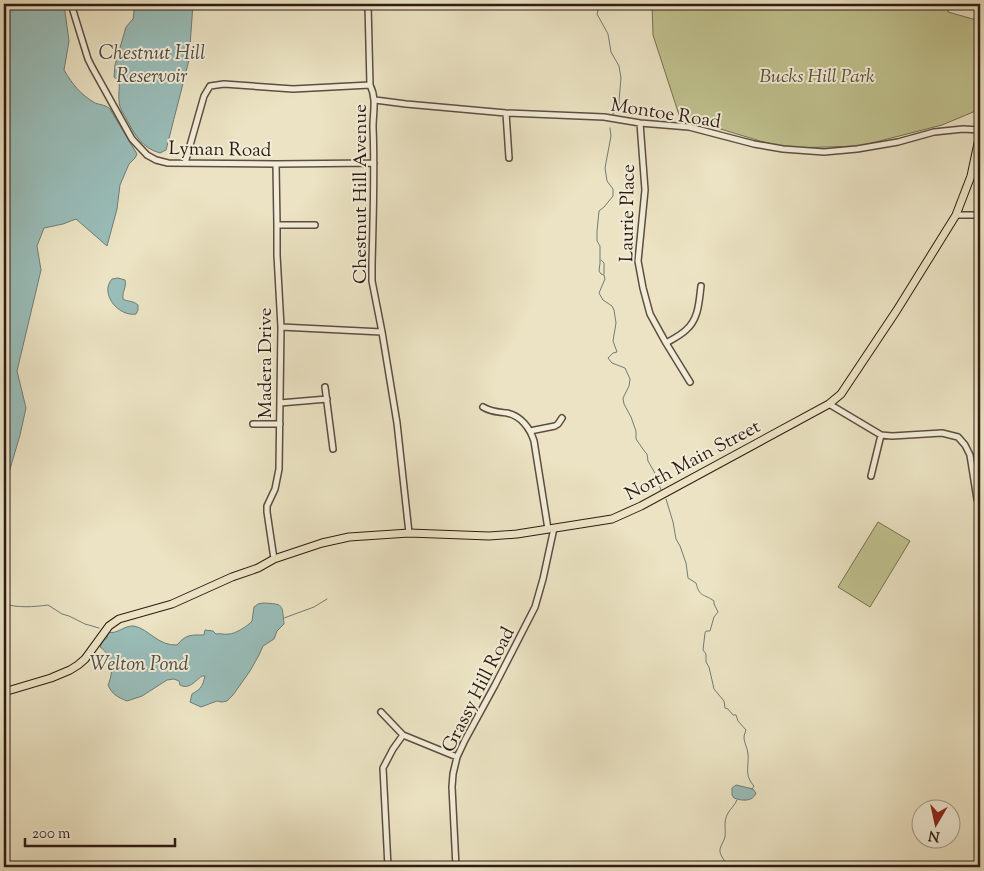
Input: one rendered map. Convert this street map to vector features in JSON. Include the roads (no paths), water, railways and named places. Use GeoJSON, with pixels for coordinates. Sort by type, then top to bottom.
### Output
{"type":"FeatureCollection","features":[{"type":"Feature","properties":{"kind":"main road","name":"North Main Street"},"geometry":{"type":"LineString","coordinates":[[4,692],[51,678],[78,665],[85,659],[114,622],[172,604],[232,577],[322,543],[349,537],[409,533],[489,536],[517,534],[612,519],[641,506],[829,404],[841,394],[956,216],[971,176],[980,134]]}},
{"type":"Feature","properties":{"kind":"street","name":"Lyman Road"},"geometry":{"type":"LineString","coordinates":[[71,4],[92,68],[138,146],[147,155],[156,160],[168,163],[374,163]]}},
{"type":"Feature","properties":{"kind":"street"},"geometry":{"type":"LineString","coordinates":[[309,4],[313,6],[368,5]]}},
{"type":"Feature","properties":{"kind":"street","name":"Chestnut Hill Avenue"},"geometry":{"type":"LineString","coordinates":[[368,5],[370,85],[375,100],[373,119],[372,281],[397,423],[409,533]]}},
{"type":"Feature","properties":{"kind":"street"},"geometry":{"type":"LineString","coordinates":[[186,163],[204,96],[210,86],[224,84],[293,89],[370,85]]}},
{"type":"Feature","properties":{"kind":"street","name":"Montoe Road"},"geometry":{"type":"LineString","coordinates":[[375,100],[506,113],[604,117],[640,123],[689,127],[754,144],[783,149],[824,152],[898,142],[934,132],[963,129],[980,130]]}},
{"type":"Feature","properties":{"kind":"street"},"geometry":{"type":"LineString","coordinates":[[506,113],[509,158]]}},
{"type":"Feature","properties":{"kind":"street","name":"Laurie Place"},"geometry":{"type":"LineString","coordinates":[[640,123],[645,190],[638,261],[643,288],[650,314],[690,382]]}},
{"type":"Feature","properties":{"kind":"street","name":"Madera Drive"},"geometry":{"type":"LineString","coordinates":[[274,560],[267,506],[275,489],[279,469],[280,327],[276,164]]}},
{"type":"Feature","properties":{"kind":"street"},"geometry":{"type":"LineString","coordinates":[[956,216],[980,215]]}},
{"type":"Feature","properties":{"kind":"street"},"geometry":{"type":"LineString","coordinates":[[277,225],[315,225]]}},
{"type":"Feature","properties":{"kind":"street"},"geometry":{"type":"LineString","coordinates":[[666,343],[686,330],[694,322],[698,311],[701,286]]}},
{"type":"Feature","properties":{"kind":"street"},"geometry":{"type":"LineString","coordinates":[[280,327],[382,332]]}},
{"type":"Feature","properties":{"kind":"street"},"geometry":{"type":"LineString","coordinates":[[325,387],[333,449]]}},
{"type":"Feature","properties":{"kind":"street"},"geometry":{"type":"LineString","coordinates":[[280,403],[327,400]]}},
{"type":"Feature","properties":{"kind":"street"},"geometry":{"type":"LineString","coordinates":[[829,404],[881,434],[892,436],[942,433],[958,437],[965,445],[970,456],[979,499]]}},
{"type":"Feature","properties":{"kind":"street"},"geometry":{"type":"LineString","coordinates":[[483,407],[491,411],[513,416],[524,423],[530,431],[534,441],[551,529]]}},
{"type":"Feature","properties":{"kind":"street"},"geometry":{"type":"LineString","coordinates":[[530,431],[555,426],[562,418]]}},
{"type":"Feature","properties":{"kind":"street"},"geometry":{"type":"LineString","coordinates":[[253,424],[280,424]]}},
{"type":"Feature","properties":{"kind":"street"},"geometry":{"type":"LineString","coordinates":[[872,476],[881,434]]}},
{"type":"Feature","properties":{"kind":"street","name":"Grassy Hill Road"},"geometry":{"type":"LineString","coordinates":[[456,866],[452,788],[457,757],[535,607],[543,579],[551,529]]}},
{"type":"Feature","properties":{"kind":"street"},"geometry":{"type":"LineString","coordinates":[[381,712],[404,735],[457,757]]}},
{"type":"Feature","properties":{"kind":"street"},"geometry":{"type":"LineString","coordinates":[[388,867],[383,768],[393,749],[404,735]]}},
{"type":"Feature","properties":{"kind":"street"},"geometry":{"type":"LineString","coordinates":[[428,867],[456,866]]}},
{"type":"Feature","properties":{"kind":"water","name":"Chestnut Hill Reservoir"},"geometry":{"type":"Polygon","coordinates":[[[4,4],[64,4],[69,41],[64,70],[81,93],[95,103],[110,109],[137,154],[129,164],[120,185],[117,209],[107,246],[76,219],[44,228],[37,246],[41,270],[17,371],[26,408],[5,486],[7,501],[7,554],[4,561],[4,4]]]}},
{"type":"Feature","properties":{"kind":"water","name":"Chestnut Hill Reservoir"},"geometry":{"type":"Polygon","coordinates":[[[135,4],[193,4],[189,60],[166,150],[160,153],[148,148],[133,131],[120,106],[119,81],[114,77],[115,65],[126,27],[133,19],[135,4]]]}},
{"type":"Feature","properties":{"kind":"water"},"geometry":{"type":"Polygon","coordinates":[[[112,279],[125,280],[123,299],[138,305],[136,314],[123,312],[109,297],[109,285],[112,279]]]}},
{"type":"Feature","properties":{"kind":"water","name":"Welton Pond"},"geometry":{"type":"Polygon","coordinates":[[[263,603],[281,606],[284,624],[277,631],[274,639],[263,646],[250,671],[227,701],[217,701],[201,707],[190,702],[192,694],[201,687],[205,676],[186,686],[180,685],[179,681],[174,679],[167,680],[142,696],[127,701],[111,691],[108,685],[112,669],[110,659],[100,647],[107,638],[108,632],[111,633],[134,626],[164,643],[177,645],[189,636],[204,635],[205,630],[213,631],[216,634],[232,634],[252,621],[254,607],[263,603]]]}},
{"type":"Feature","properties":{"kind":"water"},"geometry":{"type":"Polygon","coordinates":[[[736,785],[753,789],[756,793],[755,796],[747,800],[734,798],[732,788],[736,785]]]}},
{"type":"Feature","properties":{"kind":"waterway"},"geometry":{"type":"LineString","coordinates":[[601,4],[597,14],[608,34],[611,52],[619,66],[621,78],[620,109],[618,112],[613,113],[613,115]]}},
{"type":"Feature","properties":{"kind":"waterway"},"geometry":{"type":"LineString","coordinates":[[610,128],[611,136],[605,168],[607,181],[613,189],[613,196],[599,211],[597,231],[597,241],[600,246],[599,271],[604,275],[605,279],[599,293],[603,300],[612,306],[616,323],[613,341],[617,352],[608,358],[612,363],[625,368],[630,379],[623,398],[624,404],[636,431],[636,439],[647,454],[648,461],[660,482],[661,490]]}},
{"type":"Feature","properties":{"kind":"waterway"},"geometry":{"type":"LineString","coordinates":[[601,260],[604,263],[604,274]]}},
{"type":"Feature","properties":{"kind":"waterway"},"geometry":{"type":"LineString","coordinates":[[666,499],[676,539],[686,563],[688,578],[696,583],[701,593],[714,601],[718,612],[714,617],[710,631],[705,633],[703,650],[706,654],[706,662],[714,689],[724,701],[725,708],[733,715],[736,715],[738,721],[746,730],[744,740],[748,752],[748,774],[754,786],[752,789]]}},
{"type":"Feature","properties":{"kind":"waterway"},"geometry":{"type":"LineString","coordinates":[[284,618],[314,607],[327,599]]}},
{"type":"Feature","properties":{"kind":"waterway"},"geometry":{"type":"LineString","coordinates":[[4,604],[26,607],[48,605],[62,614],[99,628]]}},
{"type":"Feature","properties":{"kind":"waterway"},"geometry":{"type":"LineString","coordinates":[[727,867],[720,849],[725,837],[726,816],[737,800]]}},
{"type":"Feature","properties":{"kind":"park label","name":"Bucks Hill Park"},"geometry":{"type":"Point","coordinates":[817,75]}}]}
